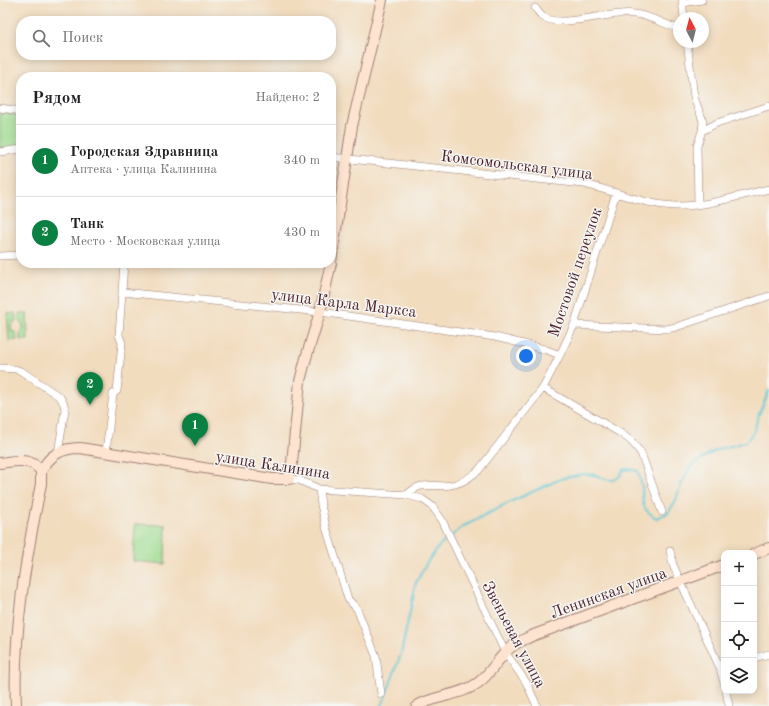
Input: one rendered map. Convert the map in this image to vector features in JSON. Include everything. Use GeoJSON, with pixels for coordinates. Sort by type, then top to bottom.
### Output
{"type":"FeatureCollection","features":[{"type":"Feature","properties":{"kind":"main road"},"geometry":{"type":"LineString","coordinates":[[336,230],[352,126],[382,0]]}},
{"type":"Feature","properties":{"kind":"main road"},"geometry":{"type":"LineString","coordinates":[[289,479],[300,381],[320,312],[330,268]]}},
{"type":"Feature","properties":{"kind":"main road","name":"улица Калинина"},"geometry":{"type":"LineString","coordinates":[[41,471],[52,456],[68,448],[74,448],[272,479],[289,479]]}},
{"type":"Feature","properties":{"kind":"main road"},"geometry":{"type":"LineString","coordinates":[[0,463],[30,462],[37,464],[41,471],[41,484],[20,602],[15,665],[15,703]]}},
{"type":"Feature","properties":{"kind":"main road"},"geometry":{"type":"LineString","coordinates":[[757,553],[769,548]]}},
{"type":"Feature","properties":{"kind":"main road","name":"Ленинская улица"},"geometry":{"type":"LineString","coordinates":[[505,652],[517,643],[534,635],[721,566]]}},
{"type":"Feature","properties":{"kind":"main road"},"geometry":{"type":"LineString","coordinates":[[417,706],[459,693],[477,684],[492,670],[505,652]]}},
{"type":"Feature","properties":{"kind":"street"},"geometry":{"type":"LineString","coordinates":[[683,12],[682,2],[702,0]]}},
{"type":"Feature","properties":{"kind":"street"},"geometry":{"type":"LineString","coordinates":[[535,8],[543,17],[550,20],[567,21],[622,13],[635,14],[673,27]]}},
{"type":"Feature","properties":{"kind":"street"},"geometry":{"type":"LineString","coordinates":[[688,48],[694,97],[703,121],[702,131],[697,146],[698,204]]}},
{"type":"Feature","properties":{"kind":"street"},"geometry":{"type":"LineString","coordinates":[[702,131],[717,123],[769,106]]}},
{"type":"Feature","properties":{"kind":"street"},"geometry":{"type":"LineString","coordinates":[[0,108],[16,110]]}},
{"type":"Feature","properties":{"kind":"street"},"geometry":{"type":"LineString","coordinates":[[0,152],[16,150]]}},
{"type":"Feature","properties":{"kind":"street","name":"Комсомольская улица"},"geometry":{"type":"LineString","coordinates":[[336,158],[584,184],[602,188],[642,201],[675,206],[698,204],[769,189]]}},
{"type":"Feature","properties":{"kind":"street","name":"Мостовой переулок"},"geometry":{"type":"LineString","coordinates":[[407,494],[419,485],[454,485],[472,476],[487,460],[543,388],[574,325],[616,193]]}},
{"type":"Feature","properties":{"kind":"street"},"geometry":{"type":"LineString","coordinates":[[0,256],[16,256]]}},
{"type":"Feature","properties":{"kind":"street"},"geometry":{"type":"LineString","coordinates":[[106,452],[113,394],[117,391],[122,343],[118,335],[124,268]]}},
{"type":"Feature","properties":{"kind":"street","name":"улица Карла Маркса"},"geometry":{"type":"LineString","coordinates":[[122,292],[320,312],[495,337],[544,348],[560,355]]}},
{"type":"Feature","properties":{"kind":"street"},"geometry":{"type":"LineString","coordinates":[[574,325],[667,329],[769,296]]}},
{"type":"Feature","properties":{"kind":"street"},"geometry":{"type":"LineString","coordinates":[[0,368],[21,371],[60,397],[64,404],[65,410],[58,453]]}},
{"type":"Feature","properties":{"kind":"street"},"geometry":{"type":"LineString","coordinates":[[543,388],[622,434],[632,442],[641,453],[662,512]]}},
{"type":"Feature","properties":{"kind":"street","name":"улица Калинина"},"geometry":{"type":"LineString","coordinates":[[289,479],[298,480],[319,489],[407,494],[422,498],[432,506],[446,528]]}},
{"type":"Feature","properties":{"kind":"street"},"geometry":{"type":"LineString","coordinates":[[319,489],[326,527],[348,599],[357,609],[376,656],[381,694]]}},
{"type":"Feature","properties":{"kind":"street","name":"Звеньевая улица"},"geometry":{"type":"LineString","coordinates":[[446,528],[505,652],[526,682],[537,706]]}},
{"type":"Feature","properties":{"kind":"street"},"geometry":{"type":"LineString","coordinates":[[670,551],[673,565],[721,666]]}},
{"type":"Feature","properties":{"kind":"street"},"geometry":{"type":"LineString","coordinates":[[757,657],[769,654]]}},
{"type":"Feature","properties":{"kind":"street"},"geometry":{"type":"LineString","coordinates":[[727,694],[729,706]]}},
{"type":"Feature","properties":{"kind":"green space"},"geometry":{"type":"Polygon","coordinates":[[[0,112],[16,115],[16,150],[0,148],[0,112]]]}},
{"type":"Feature","properties":{"kind":"green space"},"geometry":{"type":"Polygon","coordinates":[[[15,313],[16,321],[12,323],[11,327],[12,331],[16,333],[17,340],[9,341],[7,314],[15,313]]]}},
{"type":"Feature","properties":{"kind":"green space"},"geometry":{"type":"Polygon","coordinates":[[[19,313],[27,313],[28,340],[20,340],[20,333],[23,330],[23,327],[19,321],[19,313]]]}},
{"type":"Feature","properties":{"kind":"green space"},"geometry":{"type":"Polygon","coordinates":[[[135,524],[166,525],[165,564],[133,561],[135,524]]]}},
{"type":"Feature","properties":{"kind":"waterway"},"geometry":{"type":"LineString","coordinates":[[382,706],[401,654],[416,583],[426,564],[440,545],[464,526],[510,502],[563,478],[583,474],[595,475],[608,480],[614,480],[620,476],[623,470],[629,469],[638,471],[642,487],[643,505],[647,511],[656,518],[668,513],[676,500],[681,485],[691,466],[719,449],[746,442],[754,431],[759,414],[769,391]]}},
{"type":"Feature","properties":{"kind":"place","name":"Танк"},"geometry":{"type":"Point","coordinates":[90,405]}},
{"type":"Feature","properties":{"kind":"place","name":"Городская Здравница"},"geometry":{"type":"Point","coordinates":[195,446]}}]}
